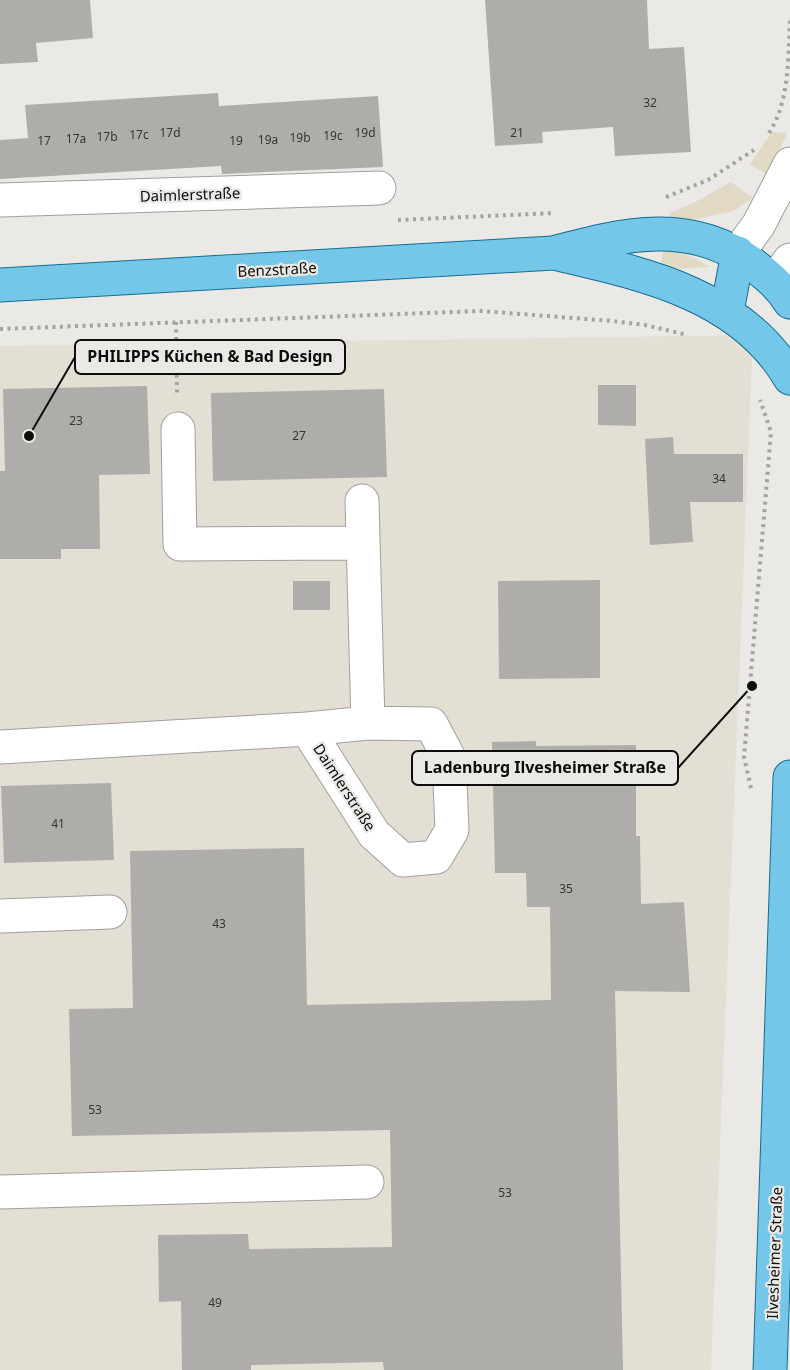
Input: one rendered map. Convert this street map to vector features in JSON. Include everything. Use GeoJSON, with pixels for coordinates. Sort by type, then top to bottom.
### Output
{"type":"FeatureCollection","features":[{"type":"Feature","properties":{"kind":"main road","name":"Benzstraße"},"geometry":{"type":"LineString","coordinates":[[0,285],[553,253],[616,237],[652,233],[683,234],[709,240],[738,253],[785,281]]}},
{"type":"Feature","properties":{"kind":"main road","name":"Benzstraße"},"geometry":{"type":"LineString","coordinates":[[553,253],[648,277],[686,291],[727,311],[766,344],[790,378]]}},
{"type":"Feature","properties":{"kind":"main road"},"geometry":{"type":"LineString","coordinates":[[727,311],[738,253]]}},
{"type":"Feature","properties":{"kind":"main road"},"geometry":{"type":"LineString","coordinates":[[727,311],[785,281]]}},
{"type":"Feature","properties":{"kind":"main road","name":"Ilvesheimer Straße"},"geometry":{"type":"LineString","coordinates":[[770,1370],[785,870],[790,777]]}},
{"type":"Feature","properties":{"kind":"street"},"geometry":{"type":"LineString","coordinates":[[738,253],[759,224],[790,164]]}},
{"type":"Feature","properties":{"kind":"street","name":"Daimlerstraße"},"geometry":{"type":"LineString","coordinates":[[0,200],[379,188]]}},
{"type":"Feature","properties":{"kind":"street"},"geometry":{"type":"LineString","coordinates":[[178,429],[180,544],[363,543]]}},
{"type":"Feature","properties":{"kind":"street"},"geometry":{"type":"LineString","coordinates":[[362,501],[368,723]]}},
{"type":"Feature","properties":{"kind":"street","name":"Daimlerstraße"},"geometry":{"type":"LineString","coordinates":[[0,747],[307,729],[368,723],[431,724],[449,758],[452,830],[436,857],[403,860],[374,834],[307,729]]}},
{"type":"Feature","properties":{"kind":"street"},"geometry":{"type":"LineString","coordinates":[[0,916],[110,912]]}},
{"type":"Feature","properties":{"kind":"street"},"geometry":{"type":"LineString","coordinates":[[0,1191],[367,1182]]}},
{"type":"Feature","properties":{"kind":"path"},"geometry":{"type":"LineString","coordinates":[[764,140],[776,124],[787,97],[790,18]]}},
{"type":"Feature","properties":{"kind":"path"},"geometry":{"type":"LineString","coordinates":[[664,198],[708,180],[758,148]]}},
{"type":"Feature","properties":{"kind":"path"},"geometry":{"type":"LineString","coordinates":[[0,329],[481,311],[612,321],[645,325],[696,337]]}},
{"type":"Feature","properties":{"kind":"path"},"geometry":{"type":"LineString","coordinates":[[176,322],[178,429]]}},
{"type":"Feature","properties":{"kind":"path"},"geometry":{"type":"LineString","coordinates":[[752,790],[744,757],[771,432],[757,393]]}},
{"type":"Feature","properties":{"kind":"shaded area"},"geometry":{"type":"Polygon","coordinates":[[[772,132],[787,133],[768,175],[750,164],[772,132]]]}},
{"type":"Feature","properties":{"kind":"shaded area"},"geometry":{"type":"Polygon","coordinates":[[[731,182],[753,198],[733,211],[666,226],[670,213],[731,182]]]}},
{"type":"Feature","properties":{"kind":"shaded area"},"geometry":{"type":"Polygon","coordinates":[[[664,249],[687,254],[710,267],[659,270],[664,249]]]}},
{"type":"Feature","properties":{"kind":"shaded area"},"geometry":{"type":"Polygon","coordinates":[[[753,335],[711,1370],[0,1370],[0,346],[753,335]]]}},
{"type":"Feature","properties":{"kind":"building"},"geometry":{"type":"Polygon","coordinates":[[[0,0],[90,0],[93,38],[36,43],[38,62],[0,64],[0,0]]]}},
{"type":"Feature","properties":{"kind":"building"},"geometry":{"type":"Polygon","coordinates":[[[485,0],[647,0],[649,49],[684,47],[691,152],[615,156],[613,127],[542,132],[543,143],[495,146],[485,0]]]}},
{"type":"Feature","properties":{"kind":"building"},"geometry":{"type":"Polygon","coordinates":[[[218,93],[219,106],[378,96],[383,167],[222,174],[221,166],[0,179],[0,140],[28,138],[25,105],[218,93]]]}},
{"type":"Feature","properties":{"kind":"building"},"geometry":{"type":"Polygon","coordinates":[[[598,385],[636,385],[636,426],[598,425],[598,385]]]}},
{"type":"Feature","properties":{"kind":"building"},"geometry":{"type":"Polygon","coordinates":[[[147,386],[150,474],[99,475],[100,549],[61,549],[61,559],[0,559],[0,471],[5,471],[3,389],[147,386]]]}},
{"type":"Feature","properties":{"kind":"building"},"geometry":{"type":"Polygon","coordinates":[[[384,389],[387,477],[213,481],[211,393],[384,389]]]}},
{"type":"Feature","properties":{"kind":"building"},"geometry":{"type":"Polygon","coordinates":[[[673,437],[674,454],[743,454],[743,502],[690,502],[693,542],[650,545],[645,439],[673,437]]]}},
{"type":"Feature","properties":{"kind":"building"},"geometry":{"type":"Polygon","coordinates":[[[600,580],[600,678],[499,679],[498,581],[600,580]]]}},
{"type":"Feature","properties":{"kind":"building"},"geometry":{"type":"Polygon","coordinates":[[[293,581],[330,581],[330,610],[293,610],[293,581]]]}},
{"type":"Feature","properties":{"kind":"building"},"geometry":{"type":"Polygon","coordinates":[[[536,741],[536,746],[636,745],[636,836],[640,836],[641,904],[684,902],[690,992],[615,991],[623,1370],[384,1370],[383,1362],[251,1365],[251,1370],[182,1370],[181,1301],[159,1302],[158,1235],[248,1234],[249,1249],[392,1247],[390,1130],[72,1136],[69,1009],[133,1008],[130,851],[304,848],[307,1005],[551,1000],[550,907],[527,907],[526,873],[495,873],[492,742],[536,741]]]}},
{"type":"Feature","properties":{"kind":"building"},"geometry":{"type":"Polygon","coordinates":[[[111,783],[114,860],[4,863],[1,786],[111,783]]]}},
{"type":"Feature","properties":{"kind":"place","name":"PHILIPPS Küchen & Bad Design"},"geometry":{"type":"Point","coordinates":[29,436]}},
{"type":"Feature","properties":{"kind":"place","name":"Ladenburg Ilvesheimer Straße"},"geometry":{"type":"Point","coordinates":[752,686]}}]}
